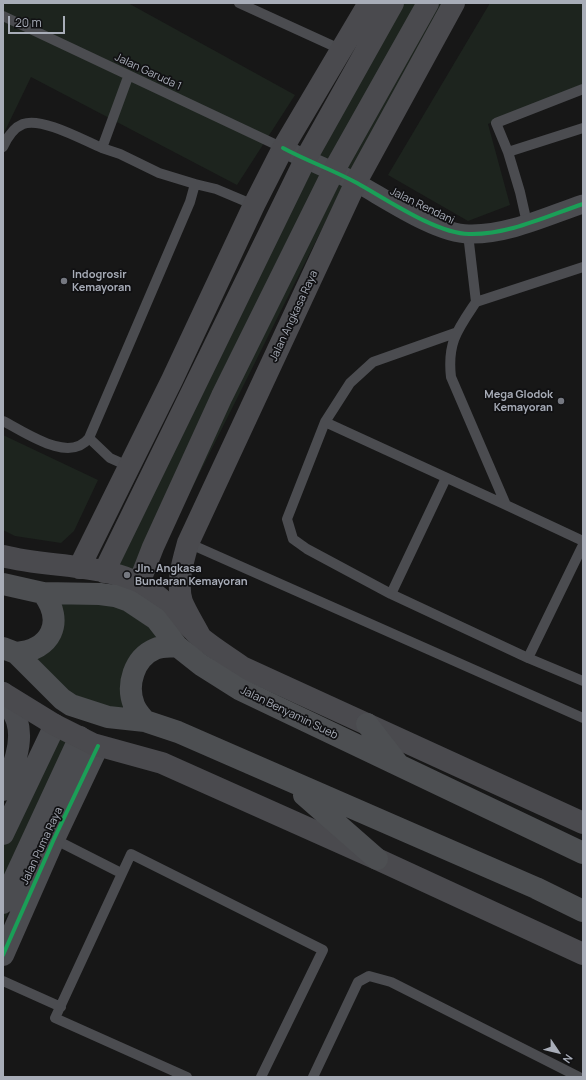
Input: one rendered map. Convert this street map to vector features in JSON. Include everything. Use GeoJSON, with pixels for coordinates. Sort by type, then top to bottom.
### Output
{"type":"FeatureCollection","features":[{"type":"Feature","properties":{"kind":"main road"},"geometry":{"type":"LineString","coordinates":[[79,568],[128,466],[172,380],[254,204],[283,148],[369,3]]}},
{"type":"Feature","properties":{"kind":"main road"},"geometry":{"type":"LineString","coordinates":[[108,564],[305,160],[393,3]]}},
{"type":"Feature","properties":{"kind":"main road"},"geometry":{"type":"LineString","coordinates":[[142,576],[153,547],[222,396],[333,172],[428,3]]}},
{"type":"Feature","properties":{"kind":"main road","name":"Jalan Angkasa Raya"},"geometry":{"type":"LineString","coordinates":[[201,638],[182,601],[180,586],[182,567],[188,544],[356,182],[454,3]]}},
{"type":"Feature","properties":{"kind":"main road"},"geometry":{"type":"LineString","coordinates":[[172,380],[192,391]]}},
{"type":"Feature","properties":{"kind":"main road","name":"Jalan Benyamin Sueb"},"geometry":{"type":"LineString","coordinates":[[3,556],[20,560],[79,568],[108,564],[142,576],[164,602],[201,638],[242,667],[583,823]]}},
{"type":"Feature","properties":{"kind":"main road","name":"Jalan Benyamin Sueb"},"geometry":{"type":"LineString","coordinates":[[3,584],[43,593],[115,596],[129,601],[156,619],[177,646],[201,665],[239,689],[401,768],[583,853]]}},
{"type":"Feature","properties":{"kind":"main road"},"geometry":{"type":"LineString","coordinates":[[10,650],[30,652],[39,647],[50,635],[54,622],[54,613],[50,602],[43,593]]}},
{"type":"Feature","properties":{"kind":"main road"},"geometry":{"type":"LineString","coordinates":[[145,720],[134,706],[130,689],[132,675],[142,659],[156,649],[177,646]]}},
{"type":"Feature","properties":{"kind":"main road"},"geometry":{"type":"LineString","coordinates":[[10,650],[62,699],[71,705],[108,717],[145,720],[216,748],[288,781],[528,885],[583,912]]}},
{"type":"Feature","properties":{"kind":"main road"},"geometry":{"type":"LineString","coordinates":[[3,693],[55,726],[89,741],[162,763],[583,954]]}},
{"type":"Feature","properties":{"kind":"main road"},"geometry":{"type":"LineString","coordinates":[[367,724],[401,768]]}},
{"type":"Feature","properties":{"kind":"main road"},"geometry":{"type":"LineString","coordinates":[[288,781],[376,859]]}},
{"type":"Feature","properties":{"kind":"street","name":"Jalan Rendani"},"geometry":{"type":"LineString","coordinates":[[283,148],[305,160],[356,182],[435,225],[449,231],[468,234],[504,231],[583,204]]}},
{"type":"Feature","properties":{"kind":"street"},"geometry":{"type":"LineString","coordinates":[[3,693],[17,722],[18,737],[16,756],[3,790]]}},
{"type":"Feature","properties":{"kind":"street"},"geometry":{"type":"LineString","coordinates":[[3,834],[55,726]]}},
{"type":"Feature","properties":{"kind":"street","name":"Jalan Puma Raya"},"geometry":{"type":"LineString","coordinates":[[3,955],[54,839],[89,741]]}},
{"type":"Feature","properties":{"kind":"street","name":"Jalan Puma Raya"},"geometry":{"type":"LineString","coordinates":[[3,903],[89,741]]}},
{"type":"Feature","properties":{"kind":"lane"},"geometry":{"type":"LineString","coordinates":[[239,3],[342,50]]}},
{"type":"Feature","properties":{"kind":"lane","name":"Jalan Garuda 1"},"geometry":{"type":"LineString","coordinates":[[3,16],[128,77],[283,148]]}},
{"type":"Feature","properties":{"kind":"lane"},"geometry":{"type":"LineString","coordinates":[[102,148],[128,77]]}},
{"type":"Feature","properties":{"kind":"lane"},"geometry":{"type":"LineString","coordinates":[[527,223],[520,192],[508,152],[496,123],[583,89]]}},
{"type":"Feature","properties":{"kind":"lane"},"geometry":{"type":"LineString","coordinates":[[3,147],[8,136],[23,124],[40,123],[120,154],[160,173],[216,189],[254,204]]}},
{"type":"Feature","properties":{"kind":"lane"},"geometry":{"type":"LineString","coordinates":[[508,152],[583,128]]}},
{"type":"Feature","properties":{"kind":"lane"},"geometry":{"type":"LineString","coordinates":[[3,421],[60,449],[71,449],[84,445],[89,438],[190,202],[195,184]]}},
{"type":"Feature","properties":{"kind":"lane"},"geometry":{"type":"LineString","coordinates":[[468,234],[476,302]]}},
{"type":"Feature","properties":{"kind":"lane"},"geometry":{"type":"LineString","coordinates":[[506,505],[451,377],[449,362],[456,333],[476,302],[583,267]]}},
{"type":"Feature","properties":{"kind":"lane"},"geometry":{"type":"LineString","coordinates":[[456,333],[373,362],[350,383],[325,422],[287,519],[293,539],[307,549],[391,594],[528,658],[583,681]]}},
{"type":"Feature","properties":{"kind":"lane"},"geometry":{"type":"LineString","coordinates":[[325,422],[583,541]]}},
{"type":"Feature","properties":{"kind":"lane"},"geometry":{"type":"LineString","coordinates":[[89,438],[110,458],[128,466]]}},
{"type":"Feature","properties":{"kind":"lane"},"geometry":{"type":"LineString","coordinates":[[391,594],[446,478]]}},
{"type":"Feature","properties":{"kind":"lane"},"geometry":{"type":"LineString","coordinates":[[188,544],[583,718]]}},
{"type":"Feature","properties":{"kind":"lane"},"geometry":{"type":"LineString","coordinates":[[528,658],[583,545]]}},
{"type":"Feature","properties":{"kind":"lane"},"geometry":{"type":"LineString","coordinates":[[54,839],[121,873]]}},
{"type":"Feature","properties":{"kind":"lane"},"geometry":{"type":"LineString","coordinates":[[187,1077],[55,1018],[131,854],[323,950],[261,1077]]}},
{"type":"Feature","properties":{"kind":"lane"},"geometry":{"type":"LineString","coordinates":[[313,1077],[358,982],[369,976],[391,982],[579,1077]]}},
{"type":"Feature","properties":{"kind":"lane"},"geometry":{"type":"LineString","coordinates":[[3,981],[60,1007]]}},
{"type":"Feature","properties":{"kind":"shaded area"},"geometry":{"type":"Polygon","coordinates":[[[3,3],[128,3],[295,95],[237,185],[31,77],[3,135],[3,3]]]}},
{"type":"Feature","properties":{"kind":"shaded area"},"geometry":{"type":"Polygon","coordinates":[[[393,3],[444,3],[347,179],[150,572],[108,566],[393,3]]]}},
{"type":"Feature","properties":{"kind":"shaded area"},"geometry":{"type":"Polygon","coordinates":[[[490,3],[583,3],[583,84],[488,124],[510,205],[468,221],[388,175],[490,3]]]}},
{"type":"Feature","properties":{"kind":"shaded area"},"geometry":{"type":"Polygon","coordinates":[[[3,435],[98,480],[74,531],[61,543],[15,536],[3,530],[3,435]]]}},
{"type":"Feature","properties":{"kind":"shaded area"},"geometry":{"type":"Polygon","coordinates":[[[43,593],[100,594],[177,646],[132,675],[145,721],[88,711],[30,652],[50,635],[43,593]]]}},
{"type":"Feature","properties":{"kind":"shaded area"},"geometry":{"type":"Polygon","coordinates":[[[55,725],[93,744],[3,923],[3,835],[55,725]]]}},
{"type":"Feature","properties":{"kind":"cycle path"},"geometry":{"type":"LineString","coordinates":[[283,148],[348,178],[427,222],[456,232],[469,234],[484,233],[513,228],[583,204]]}},
{"type":"Feature","properties":{"kind":"cycle path"},"geometry":{"type":"LineString","coordinates":[[3,955],[54,839],[98,746]]}},
{"type":"Feature","properties":{"kind":"place","name":"Indogrosir Kemayoran"},"geometry":{"type":"Point","coordinates":[64,281]}},
{"type":"Feature","properties":{"kind":"place","name":"Mega Glodok Kemayoran"},"geometry":{"type":"Point","coordinates":[561,401]}},
{"type":"Feature","properties":{"kind":"place","name":"Jln. Angkasa Bundaran Kemayoran"},"geometry":{"type":"Point","coordinates":[127,575]}}]}
